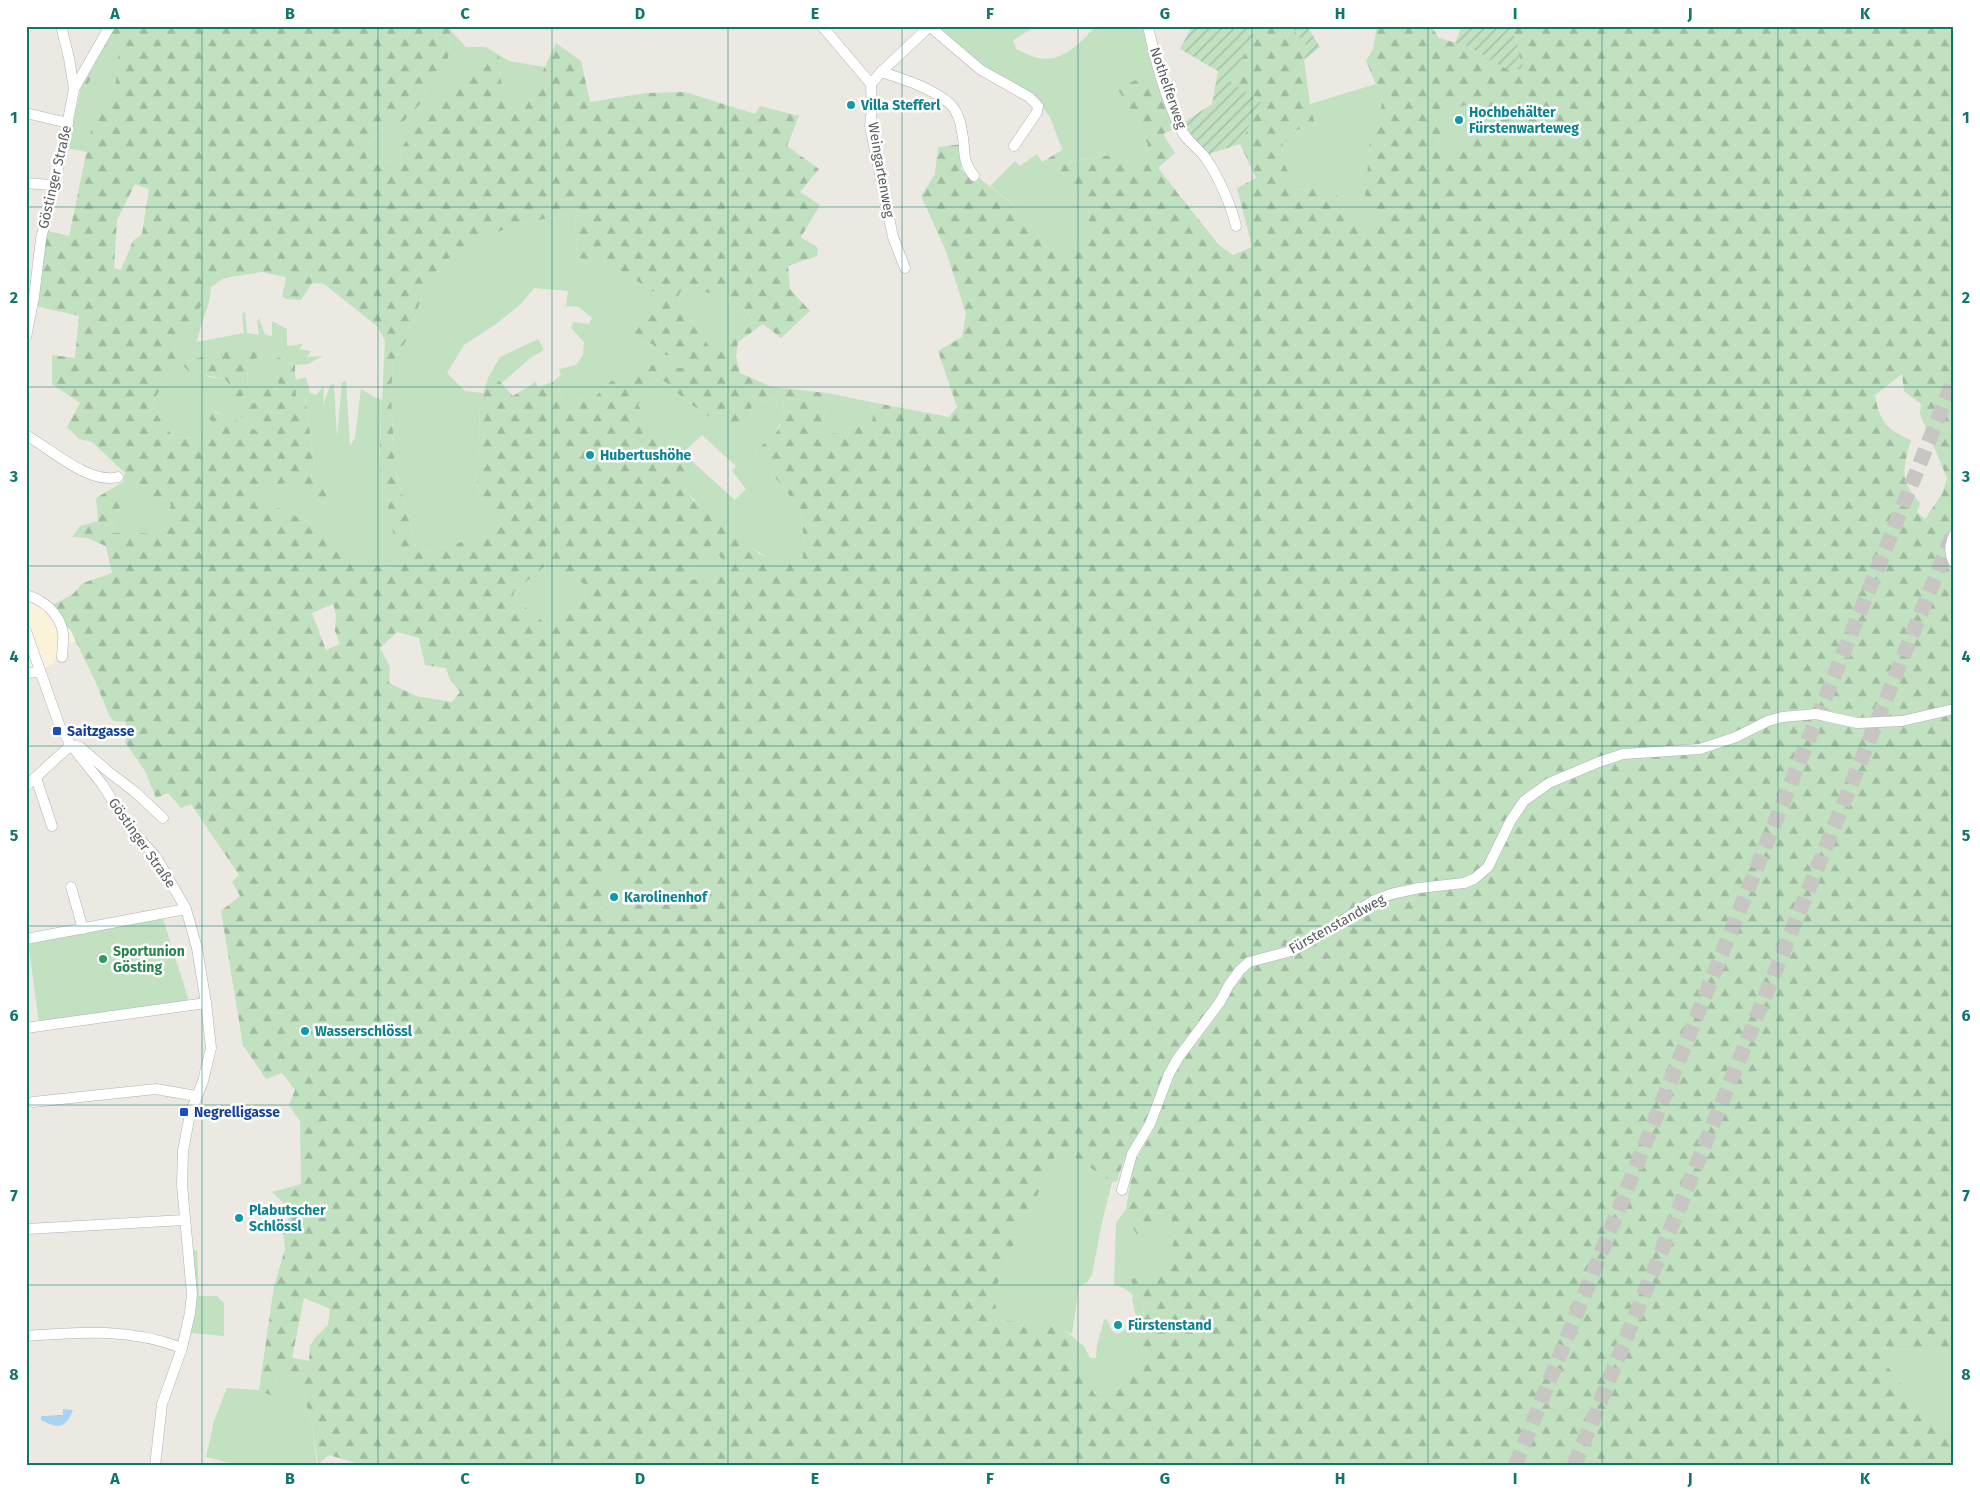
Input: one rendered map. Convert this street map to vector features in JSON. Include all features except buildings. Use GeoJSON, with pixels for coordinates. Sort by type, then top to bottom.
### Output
{"type":"FeatureCollection","features":[{"type":"Feature","properties":{"kind":"street"},"geometry":{"type":"LineString","coordinates":[[61,26],[74,89]]}},
{"type":"Feature","properties":{"kind":"street","name":"Göstinger Straße"},"geometry":{"type":"LineString","coordinates":[[26,337],[34,297],[41,239],[55,184],[74,89],[110,26]]}},
{"type":"Feature","properties":{"kind":"street"},"geometry":{"type":"LineString","coordinates":[[822,26],[871,84],[881,72],[931,26],[981,70],[1029,97],[1038,106],[1037,112],[1014,146]]}},
{"type":"Feature","properties":{"kind":"street","name":"Nothelferweg"},"geometry":{"type":"LineString","coordinates":[[1148,26],[1163,82],[1180,129],[1208,161],[1232,208],[1236,226]]}},
{"type":"Feature","properties":{"kind":"street"},"geometry":{"type":"LineString","coordinates":[[881,72],[903,79],[948,102],[956,113],[962,131],[966,166],[974,176]]}},
{"type":"Feature","properties":{"kind":"street","name":"Weingartenweg"},"geometry":{"type":"LineString","coordinates":[[871,84],[872,108],[870,126],[893,237],[905,268]]}},
{"type":"Feature","properties":{"kind":"street"},"geometry":{"type":"LineString","coordinates":[[26,113],[68,123]]}},
{"type":"Feature","properties":{"kind":"street"},"geometry":{"type":"LineString","coordinates":[[26,183],[55,184]]}},
{"type":"Feature","properties":{"kind":"street"},"geometry":{"type":"LineString","coordinates":[[26,435],[84,471],[111,479],[118,477]]}},
{"type":"Feature","properties":{"kind":"street"},"geometry":{"type":"LineString","coordinates":[[1954,535],[1950,542],[1951,557],[1954,564]]}},
{"type":"Feature","properties":{"kind":"street"},"geometry":{"type":"LineString","coordinates":[[26,595],[43,602],[52,609],[64,634],[62,657]]}},
{"type":"Feature","properties":{"kind":"street","name":"Göstinger Straße"},"geometry":{"type":"LineString","coordinates":[[26,631],[60,727],[71,745],[102,784],[129,827],[156,858],[186,909],[197,948],[206,1003],[211,1048],[203,1081],[190,1114],[183,1151],[184,1220],[192,1294],[188,1328],[162,1404],[155,1466]]}},
{"type":"Feature","properties":{"kind":"street"},"geometry":{"type":"LineString","coordinates":[[26,673],[40,672]]}},
{"type":"Feature","properties":{"kind":"street","name":"Fürstenstandweg"},"geometry":{"type":"LineString","coordinates":[[1122,1190],[1132,1154],[1150,1124],[1169,1074],[1178,1058],[1220,1002],[1240,970],[1249,962],[1291,951],[1306,944],[1373,901],[1391,894],[1418,888],[1464,883],[1474,879],[1488,867],[1511,820],[1524,801],[1549,783],[1623,754],[1700,749],[1736,737],[1768,721],[1782,717],[1816,714],[1857,723],[1902,721],[1954,709]]}},
{"type":"Feature","properties":{"kind":"street"},"geometry":{"type":"LineString","coordinates":[[26,786],[71,745]]}},
{"type":"Feature","properties":{"kind":"street","name":"Göstinger Straße"},"geometry":{"type":"LineString","coordinates":[[71,745],[80,747],[134,791],[163,818]]}},
{"type":"Feature","properties":{"kind":"street"},"geometry":{"type":"LineString","coordinates":[[36,778],[52,826]]}},
{"type":"Feature","properties":{"kind":"street"},"geometry":{"type":"LineString","coordinates":[[71,887],[83,929]]}},
{"type":"Feature","properties":{"kind":"street"},"geometry":{"type":"LineString","coordinates":[[26,939],[186,909]]}},
{"type":"Feature","properties":{"kind":"street"},"geometry":{"type":"LineString","coordinates":[[26,1028],[206,1003]]}},
{"type":"Feature","properties":{"kind":"street"},"geometry":{"type":"LineString","coordinates":[[33,1102],[156,1089],[196,1096]]}},
{"type":"Feature","properties":{"kind":"street"},"geometry":{"type":"LineString","coordinates":[[27,1230],[184,1220]]}},
{"type":"Feature","properties":{"kind":"street"},"geometry":{"type":"LineString","coordinates":[[26,1336],[86,1332],[134,1334],[182,1348]]}},
{"type":"Feature","properties":{"kind":"shaded area"},"geometry":{"type":"Polygon","coordinates":[[[26,592],[70,629],[76,641],[59,648],[54,663],[40,672],[26,672],[26,592]]]}},
{"type":"Feature","properties":{"kind":"green space"},"geometry":{"type":"Polygon","coordinates":[[[115,26],[453,26],[450,32],[446,64],[436,84],[400,125],[383,127],[365,148],[368,167],[379,162],[400,161],[402,147],[434,100],[459,87],[486,47],[499,55],[501,82],[523,113],[556,43],[581,61],[590,102],[646,93],[685,92],[755,114],[760,106],[799,116],[787,146],[819,169],[800,192],[820,205],[801,237],[818,248],[817,256],[788,266],[790,289],[810,311],[781,338],[763,324],[738,342],[736,356],[740,373],[772,387],[827,393],[824,421],[818,431],[831,434],[856,427],[870,429],[873,417],[871,402],[949,417],[957,407],[938,351],[962,337],[966,314],[946,251],[921,196],[935,174],[938,147],[963,144],[961,169],[975,182],[979,178],[1028,216],[1046,249],[1073,249],[1088,231],[1089,212],[1063,173],[1042,162],[1064,149],[1068,162],[1111,155],[1141,169],[1148,144],[1117,87],[1158,72],[1176,128],[1163,134],[1175,153],[1158,168],[1218,244],[1233,255],[1252,247],[1237,188],[1256,178],[1240,144],[1261,102],[1230,81],[1255,37],[1244,26],[1291,26],[1308,48],[1304,60],[1315,125],[1293,131],[1308,149],[1297,152],[1283,138],[1282,157],[1295,190],[1330,186],[1362,229],[1372,230],[1376,221],[1364,206],[1371,133],[1380,126],[1382,93],[1366,61],[1373,49],[1377,26],[1431,26],[1439,38],[1469,47],[1509,70],[1522,68],[1516,39],[1508,26],[1954,26],[1954,1212],[1951,1214],[1954,1219],[1954,1352],[1873,1348],[1941,1435],[1954,1410],[1954,1466],[366,1466],[329,1455],[318,1464],[312,1424],[304,1396],[308,1386],[279,1371],[272,1396],[259,1390],[274,1286],[285,1249],[283,1232],[291,1210],[272,1192],[301,1184],[300,1121],[289,1105],[295,1090],[282,1073],[266,1079],[243,1045],[221,911],[240,896],[232,882],[239,875],[191,804],[181,808],[168,793],[156,798],[145,771],[125,742],[129,732],[125,722],[114,721],[110,717],[70,629],[60,625],[52,605],[72,595],[83,583],[112,573],[106,546],[87,538],[72,537],[80,526],[98,521],[96,498],[123,482],[125,473],[92,442],[79,439],[67,427],[80,403],[52,384],[52,355],[75,358],[79,316],[36,306],[47,231],[69,236],[93,121],[115,92],[119,49],[112,42],[85,89],[81,88],[115,26]],[[1465,105],[1447,116],[1442,125],[1438,146],[1452,150],[1477,127],[1474,111],[1465,105]],[[135,184],[117,220],[114,268],[121,270],[133,241],[142,234],[149,189],[135,184]],[[575,213],[524,223],[470,241],[442,264],[431,279],[420,302],[408,338],[393,361],[391,395],[395,468],[415,541],[420,542],[425,552],[480,537],[501,523],[480,499],[476,478],[480,443],[479,405],[489,376],[496,377],[513,396],[536,382],[538,387],[553,382],[561,394],[578,400],[595,397],[611,381],[631,378],[649,364],[667,368],[682,368],[682,360],[662,354],[652,344],[639,342],[635,332],[643,322],[662,308],[662,293],[654,292],[623,272],[577,257],[575,213]],[[262,272],[224,278],[211,287],[192,322],[173,349],[187,361],[222,351],[265,351],[295,365],[296,399],[306,404],[314,462],[327,486],[326,504],[286,483],[245,492],[308,522],[350,560],[401,570],[379,463],[385,341],[378,327],[324,284],[312,283],[301,300],[286,299],[282,296],[285,277],[262,272]],[[689,289],[680,292],[678,298],[710,348],[715,349],[737,330],[753,323],[749,315],[735,303],[717,295],[689,289]],[[258,358],[248,363],[247,393],[237,399],[229,397],[225,391],[229,384],[225,379],[189,372],[183,365],[176,365],[152,405],[167,430],[177,437],[197,436],[211,429],[212,422],[206,415],[206,410],[230,417],[261,433],[268,431],[270,428],[241,417],[242,404],[256,403],[255,395],[268,385],[275,390],[279,387],[271,364],[258,358]],[[1902,374],[1875,395],[1879,411],[1890,428],[1911,440],[1905,466],[1906,480],[1913,495],[1920,503],[1917,512],[1925,519],[1942,494],[1947,478],[1920,414],[1921,404],[1904,391],[1902,374]],[[655,380],[638,405],[656,431],[684,452],[696,465],[681,484],[693,500],[759,554],[781,562],[802,562],[804,544],[801,510],[754,451],[774,436],[782,420],[784,402],[771,399],[752,406],[744,428],[729,431],[685,400],[666,382],[655,380]],[[130,485],[113,524],[112,533],[156,534],[166,526],[171,504],[161,497],[152,500],[144,490],[130,485]],[[713,545],[696,564],[686,581],[698,579],[715,582],[717,570],[722,560],[713,545]],[[545,566],[514,592],[513,597],[546,624],[555,626],[565,610],[586,598],[585,585],[573,576],[545,566]],[[333,604],[312,613],[326,650],[340,644],[335,631],[336,614],[333,604]],[[397,632],[380,648],[390,667],[389,683],[416,696],[452,702],[460,692],[450,680],[446,668],[425,665],[419,638],[397,632]],[[610,876],[602,894],[608,909],[622,909],[632,896],[629,883],[610,876]],[[1153,1124],[1139,1134],[1129,1148],[1117,1181],[1112,1182],[1059,1147],[1008,1257],[993,1295],[999,1320],[1052,1326],[1070,1334],[1077,1341],[1071,1370],[1082,1374],[1095,1395],[1117,1389],[1132,1375],[1145,1338],[1143,1303],[1135,1293],[1131,1279],[1145,1276],[1165,1262],[1178,1232],[1170,1218],[1153,1227],[1146,1225],[1140,1240],[1131,1224],[1131,1217],[1126,1209],[1134,1163],[1152,1132],[1153,1124]],[[304,1298],[292,1358],[309,1361],[310,1346],[328,1325],[330,1309],[304,1298]]]}},
{"type":"Feature","properties":{"kind":"green space"},"geometry":{"type":"Polygon","coordinates":[[[941,26],[1036,26],[1013,40],[1016,49],[1033,57],[1048,59],[1071,50],[1096,26],[1146,26],[1158,72],[1118,87],[1149,144],[1141,170],[1111,155],[1067,162],[1050,117],[1036,99],[978,65],[938,31],[941,26]]]}},
{"type":"Feature","properties":{"kind":"green space"},"geometry":{"type":"Polygon","coordinates":[[[1192,26],[1244,26],[1255,37],[1230,81],[1261,102],[1240,144],[1206,155],[1183,123],[1212,104],[1218,71],[1180,49],[1192,26]]]}},
{"type":"Feature","properties":{"kind":"green space"},"geometry":{"type":"Polygon","coordinates":[[[1291,26],[1307,26],[1320,47],[1304,60],[1308,48],[1291,26]]]}},
{"type":"Feature","properties":{"kind":"green space"},"geometry":{"type":"Polygon","coordinates":[[[1462,26],[1508,26],[1516,39],[1523,69],[1508,70],[1469,47],[1455,43],[1462,26]]]}},
{"type":"Feature","properties":{"kind":"green space"},"geometry":{"type":"Polygon","coordinates":[[[450,30],[466,47],[486,47],[459,88],[434,101],[402,147],[400,161],[379,162],[367,167],[365,148],[449,52],[450,30]]]}},
{"type":"Feature","properties":{"kind":"green space"},"geometry":{"type":"Polygon","coordinates":[[[112,42],[120,49],[115,92],[93,121],[87,152],[67,148],[81,88],[85,89],[112,42]]]}},
{"type":"Feature","properties":{"kind":"green space"},"geometry":{"type":"Polygon","coordinates":[[[499,55],[509,61],[545,67],[523,114],[501,82],[499,55]]]}},
{"type":"Feature","properties":{"kind":"green space"},"geometry":{"type":"Polygon","coordinates":[[[1376,84],[1382,93],[1376,221],[1372,230],[1362,230],[1330,186],[1295,190],[1282,157],[1283,138],[1293,131],[1315,125],[1310,104],[1376,84]]]}},
{"type":"Feature","properties":{"kind":"green space"},"geometry":{"type":"Polygon","coordinates":[[[1465,105],[1474,111],[1477,127],[1452,150],[1438,146],[1444,120],[1451,112],[1465,105]]]}},
{"type":"Feature","properties":{"kind":"green space"},"geometry":{"type":"Polygon","coordinates":[[[1037,154],[1042,162],[1063,173],[1089,212],[1088,231],[1073,249],[1046,249],[1028,216],[990,186],[1015,161],[1020,166],[1037,154]]]}},
{"type":"Feature","properties":{"kind":"green space"},"geometry":{"type":"Polygon","coordinates":[[[575,213],[577,257],[623,272],[654,292],[662,293],[662,308],[643,322],[639,342],[652,344],[662,354],[682,360],[683,368],[667,368],[649,364],[631,378],[611,381],[595,397],[578,400],[561,394],[553,382],[561,375],[559,369],[576,365],[583,355],[584,342],[571,328],[573,322],[589,324],[592,318],[579,307],[566,306],[568,291],[534,288],[521,304],[496,324],[464,345],[447,373],[465,391],[483,393],[479,405],[480,443],[476,478],[480,499],[501,523],[480,537],[425,552],[420,542],[415,541],[395,468],[391,395],[393,361],[408,338],[420,302],[431,279],[442,264],[470,241],[524,223],[575,213]]]}},
{"type":"Feature","properties":{"kind":"green space"},"geometry":{"type":"Polygon","coordinates":[[[211,287],[209,301],[197,342],[244,333],[242,314],[245,311],[247,333],[259,335],[257,322],[259,318],[265,335],[272,336],[272,321],[287,329],[287,346],[303,344],[299,349],[311,351],[307,357],[323,356],[308,364],[295,365],[265,351],[222,351],[187,361],[173,349],[192,322],[211,287]]]}},
{"type":"Feature","properties":{"kind":"green space"},"geometry":{"type":"Polygon","coordinates":[[[689,289],[726,298],[742,308],[749,315],[753,323],[737,330],[715,349],[710,348],[678,298],[680,292],[689,289]]]}},
{"type":"Feature","properties":{"kind":"green space"},"geometry":{"type":"Polygon","coordinates":[[[538,339],[544,350],[530,358],[502,383],[496,377],[489,376],[500,357],[538,339]]]}},
{"type":"Feature","properties":{"kind":"green space"},"geometry":{"type":"Polygon","coordinates":[[[258,358],[271,364],[279,386],[256,403],[242,417],[270,428],[268,432],[261,433],[217,412],[206,415],[212,422],[211,429],[197,436],[177,437],[167,430],[152,405],[176,364],[183,365],[209,377],[225,379],[229,384],[247,392],[248,363],[258,358]]]}},
{"type":"Feature","properties":{"kind":"green space"},"geometry":{"type":"Polygon","coordinates":[[[306,377],[310,393],[316,395],[324,386],[323,405],[330,386],[334,383],[337,437],[342,383],[346,380],[350,446],[355,438],[361,389],[382,400],[379,463],[402,570],[350,561],[308,522],[244,492],[286,483],[326,504],[327,486],[314,462],[306,404],[296,399],[295,380],[306,377]]]}},
{"type":"Feature","properties":{"kind":"green space"},"geometry":{"type":"Polygon","coordinates":[[[655,380],[666,382],[685,400],[729,431],[744,428],[752,406],[771,399],[784,402],[782,419],[775,436],[754,451],[801,510],[804,544],[802,562],[778,561],[752,548],[712,517],[689,494],[681,484],[696,465],[735,500],[746,489],[732,471],[736,466],[702,435],[684,452],[656,431],[638,405],[655,380]]]}},
{"type":"Feature","properties":{"kind":"green space"},"geometry":{"type":"Polygon","coordinates":[[[827,393],[871,402],[873,417],[870,429],[856,427],[832,434],[818,431],[824,421],[827,393]]]}},
{"type":"Feature","properties":{"kind":"green space"},"geometry":{"type":"Polygon","coordinates":[[[130,485],[144,490],[152,499],[161,497],[171,504],[166,526],[156,534],[112,533],[113,524],[130,485]]]}},
{"type":"Feature","properties":{"kind":"green space"},"geometry":{"type":"Polygon","coordinates":[[[713,545],[723,560],[717,570],[715,583],[698,579],[685,582],[696,564],[713,545]]]}},
{"type":"Feature","properties":{"kind":"green space"},"geometry":{"type":"Polygon","coordinates":[[[545,566],[573,576],[585,585],[586,598],[565,610],[555,626],[546,624],[513,597],[514,592],[545,566]]]}},
{"type":"Feature","properties":{"kind":"green space"},"geometry":{"type":"Polygon","coordinates":[[[610,876],[629,883],[632,896],[622,909],[608,909],[602,894],[610,876]]]}},
{"type":"Feature","properties":{"kind":"green space","name":"Sportunion Gösting"},"geometry":{"type":"Polygon","coordinates":[[[163,919],[189,1001],[39,1023],[28,941],[163,919]]]}},
{"type":"Feature","properties":{"kind":"green space"},"geometry":{"type":"Polygon","coordinates":[[[1059,1147],[1112,1182],[1092,1275],[1087,1282],[1079,1286],[1072,1334],[1046,1325],[999,1320],[993,1295],[1008,1257],[1059,1147]]]}},
{"type":"Feature","properties":{"kind":"green space"},"geometry":{"type":"Polygon","coordinates":[[[1126,1209],[1131,1217],[1153,1227],[1170,1218],[1178,1232],[1165,1262],[1145,1276],[1135,1293],[1143,1303],[1145,1339],[1132,1375],[1117,1389],[1095,1395],[1071,1370],[1077,1341],[1084,1346],[1090,1358],[1096,1358],[1097,1345],[1104,1320],[1107,1319],[1112,1331],[1118,1334],[1130,1327],[1130,1330],[1135,1330],[1135,1326],[1138,1325],[1132,1299],[1133,1295],[1124,1288],[1114,1285],[1116,1223],[1126,1209]]]}},
{"type":"Feature","properties":{"kind":"green space"},"geometry":{"type":"Polygon","coordinates":[[[197,1250],[199,1296],[217,1296],[224,1303],[224,1336],[191,1333],[194,1316],[192,1251],[197,1250]]]}},
{"type":"Feature","properties":{"kind":"green space"},"geometry":{"type":"Polygon","coordinates":[[[1872,1348],[1954,1352],[1954,1410],[1941,1435],[1872,1348]]]}},
{"type":"Feature","properties":{"kind":"green space"},"geometry":{"type":"Polygon","coordinates":[[[279,1371],[308,1386],[304,1396],[312,1424],[317,1466],[242,1466],[206,1457],[214,1421],[227,1388],[259,1390],[272,1396],[279,1371]]]}},
{"type":"Feature","properties":{"kind":"water"},"geometry":{"type":"Polygon","coordinates":[[[63,1409],[73,1410],[67,1421],[61,1426],[52,1425],[41,1420],[41,1416],[63,1415],[63,1409]]]}},
{"type":"Feature","properties":{"kind":"tunnel"},"geometry":{"type":"LineString","coordinates":[[1515,1466],[1954,379]]}},
{"type":"Feature","properties":{"kind":"tunnel"},"geometry":{"type":"LineString","coordinates":[[1574,1466],[1953,534]]}},
{"type":"Feature","properties":{"kind":"place","name":"Villa Stefferl"},"geometry":{"type":"Point","coordinates":[851,105]}},
{"type":"Feature","properties":{"kind":"place","name":"Hochbehälter Fürstenwarteweg"},"geometry":{"type":"Point","coordinates":[1459,120]}},
{"type":"Feature","properties":{"kind":"place","name":"Hubertushöhe"},"geometry":{"type":"Point","coordinates":[590,455]}},
{"type":"Feature","properties":{"kind":"place","name":"Saitzgasse"},"geometry":{"type":"Point","coordinates":[57,731]}},
{"type":"Feature","properties":{"kind":"place","name":"Karolinenhof"},"geometry":{"type":"Point","coordinates":[614,897]}},
{"type":"Feature","properties":{"kind":"place","name":"Sportunion Gösting"},"geometry":{"type":"Point","coordinates":[103,959]}},
{"type":"Feature","properties":{"kind":"place","name":"Wasserschlössl"},"geometry":{"type":"Point","coordinates":[305,1031]}},
{"type":"Feature","properties":{"kind":"place","name":"Negrelligasse"},"geometry":{"type":"Point","coordinates":[184,1112]}},
{"type":"Feature","properties":{"kind":"place","name":"Plabutscher Schlössl"},"geometry":{"type":"Point","coordinates":[239,1218]}},
{"type":"Feature","properties":{"kind":"place","name":"Fürstenstand"},"geometry":{"type":"Point","coordinates":[1118,1325]}}]}
